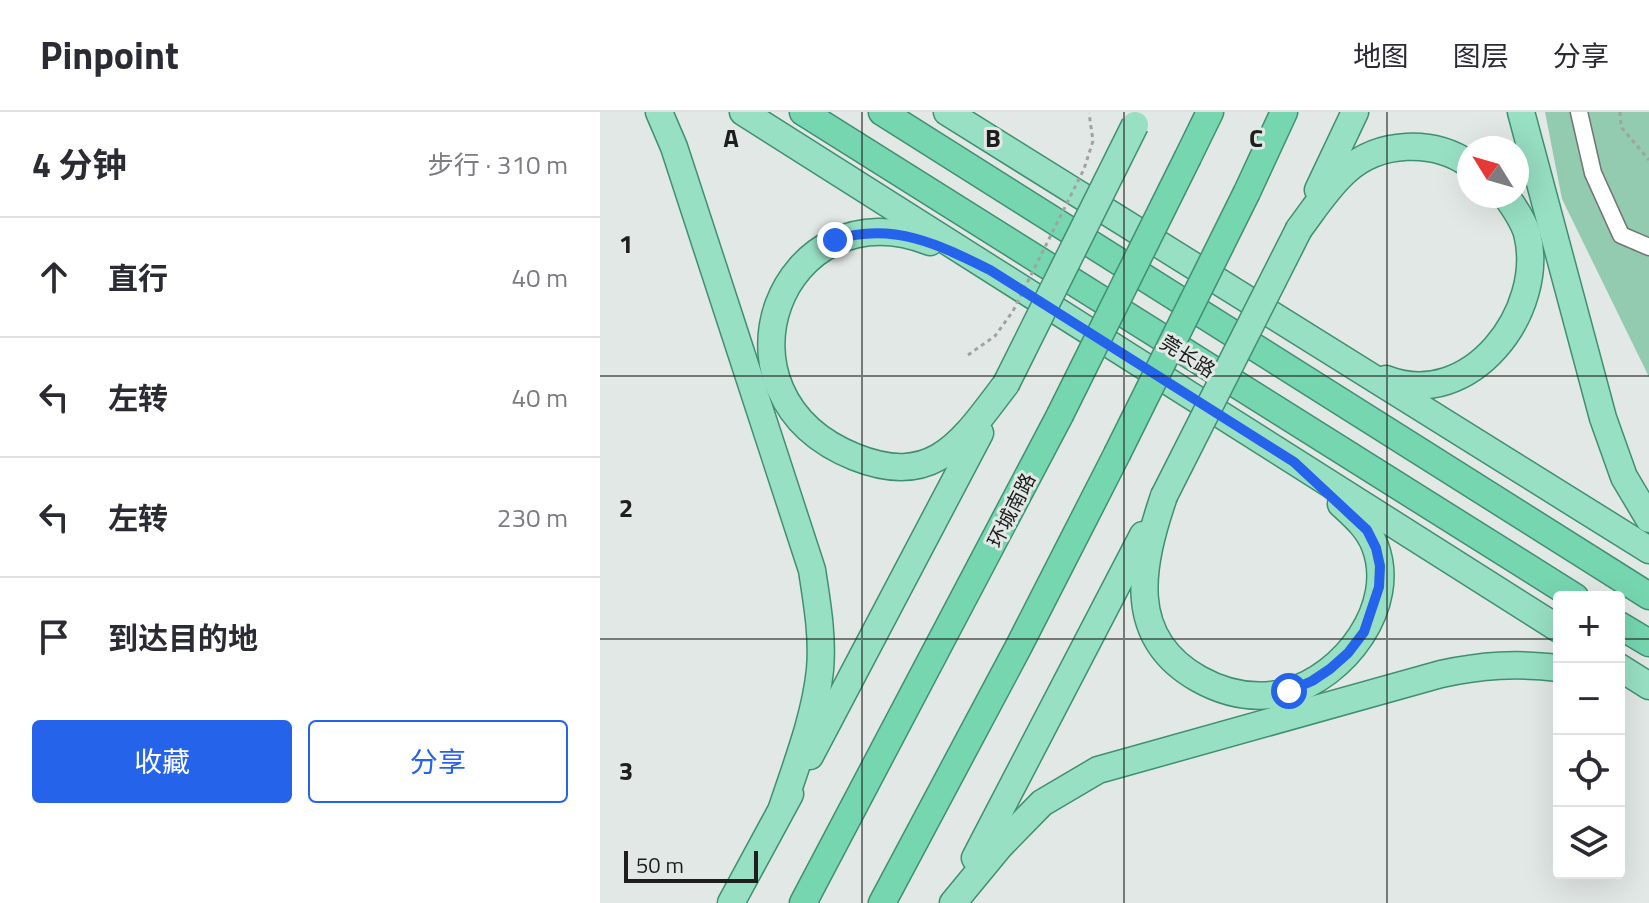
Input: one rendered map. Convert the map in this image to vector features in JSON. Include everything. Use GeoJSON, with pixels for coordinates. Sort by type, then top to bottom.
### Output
{"type":"FeatureCollection","features":[{"type":"Feature","properties":{"kind":"highway","name":"莞长路"},"geometry":{"type":"LineString","coordinates":[[803,112],[1565,591]]}},
{"type":"Feature","properties":{"kind":"highway","name":"莞长路"},"geometry":{"type":"LineString","coordinates":[[882,112],[1649,596]]}},
{"type":"Feature","properties":{"kind":"highway","name":"环城南路"},"geometry":{"type":"LineString","coordinates":[[803,903],[1060,415],[1210,112]]}},
{"type":"Feature","properties":{"kind":"highway"},"geometry":{"type":"LineString","coordinates":[[882,903],[1117,454],[1284,112]]}},
{"type":"Feature","properties":{"kind":"highway"},"geometry":{"type":"LineString","coordinates":[[1625,629],[1649,643]]}},
{"type":"Feature","properties":{"kind":"main road"},"geometry":{"type":"LineString","coordinates":[[659,112],[674,147],[812,570],[821,636],[820,669],[804,742],[782,808]]}},
{"type":"Feature","properties":{"kind":"main road"},"geometry":{"type":"LineString","coordinates":[[743,112],[1553,625]]}},
{"type":"Feature","properties":{"kind":"main road"},"geometry":{"type":"LineString","coordinates":[[947,112],[1649,550]]}},
{"type":"Feature","properties":{"kind":"main road"},"geometry":{"type":"LineString","coordinates":[[973,112],[1045,173]]}},
{"type":"Feature","properties":{"kind":"main road"},"geometry":{"type":"LineString","coordinates":[[952,903],[1164,496],[1355,112]]}},
{"type":"Feature","properties":{"kind":"main road"},"geometry":{"type":"LineString","coordinates":[[1521,112],[1603,418],[1624,477],[1649,519]]}},
{"type":"Feature","properties":{"kind":"main road"},"geometry":{"type":"LineString","coordinates":[[731,903],[1006,384],[1138,116]]}},
{"type":"Feature","properties":{"kind":"main road"},"geometry":{"type":"LineString","coordinates":[[1299,229],[1332,185],[1348,169],[1368,156],[1390,149],[1416,147],[1440,150],[1457,158]]}},
{"type":"Feature","properties":{"kind":"main road"},"geometry":{"type":"LineString","coordinates":[[1351,364],[1391,381],[1428,385],[1450,379],[1489,356],[1509,333],[1523,308],[1528,284],[1527,233],[1513,208]]}},
{"type":"Feature","properties":{"kind":"main road"},"geometry":{"type":"LineString","coordinates":[[990,270],[907,234],[870,232],[835,240],[816,253],[786,287],[775,310],[770,332],[771,358],[788,407],[816,437],[863,460],[889,466],[935,460],[951,450],[966,436],[1006,384]]}},
{"type":"Feature","properties":{"kind":"main road"},"geometry":{"type":"LineString","coordinates":[[1164,496],[1150,537],[1145,571],[1147,620],[1155,639],[1189,674],[1212,687],[1238,694],[1265,696],[1289,691],[1312,681],[1348,653],[1364,632],[1379,587],[1380,566],[1367,530],[1294,462]]}},
{"type":"Feature","properties":{"kind":"main road"},"geometry":{"type":"LineString","coordinates":[[952,903],[1000,846],[1042,803],[1098,770],[1441,674],[1481,665],[1553,668]]}},
{"type":"Feature","properties":{"kind":"main road"},"geometry":{"type":"LineString","coordinates":[[1625,671],[1649,686]]}},
{"type":"Feature","properties":{"kind":"main road"},"geometry":{"type":"LineString","coordinates":[[1625,688],[1649,698]]}},
{"type":"Feature","properties":{"kind":"street"},"geometry":{"type":"LineString","coordinates":[[1579,112],[1593,173],[1621,235],[1649,247]]}},
{"type":"Feature","properties":{"kind":"path"},"geometry":{"type":"LineString","coordinates":[[1620,112],[1621,127],[1649,160]]}},
{"type":"Feature","properties":{"kind":"path"},"geometry":{"type":"LineString","coordinates":[[968,355],[995,336],[1013,311],[1091,153],[1093,125],[1089,113]]}},
{"type":"Feature","properties":{"kind":"green space"},"geometry":{"type":"Polygon","coordinates":[[[1545,112],[1649,112],[1649,377],[1562,199],[1545,112]]]}},
{"type":"Feature","properties":{"kind":"route"},"geometry":{"type":"LineString","coordinates":[[835,240],[870,232],[907,234],[990,270],[1294,462],[1356,518],[1367,530],[1376,548],[1380,566],[1373,611],[1364,632],[1348,653],[1312,681],[1289,691]]}}]}
